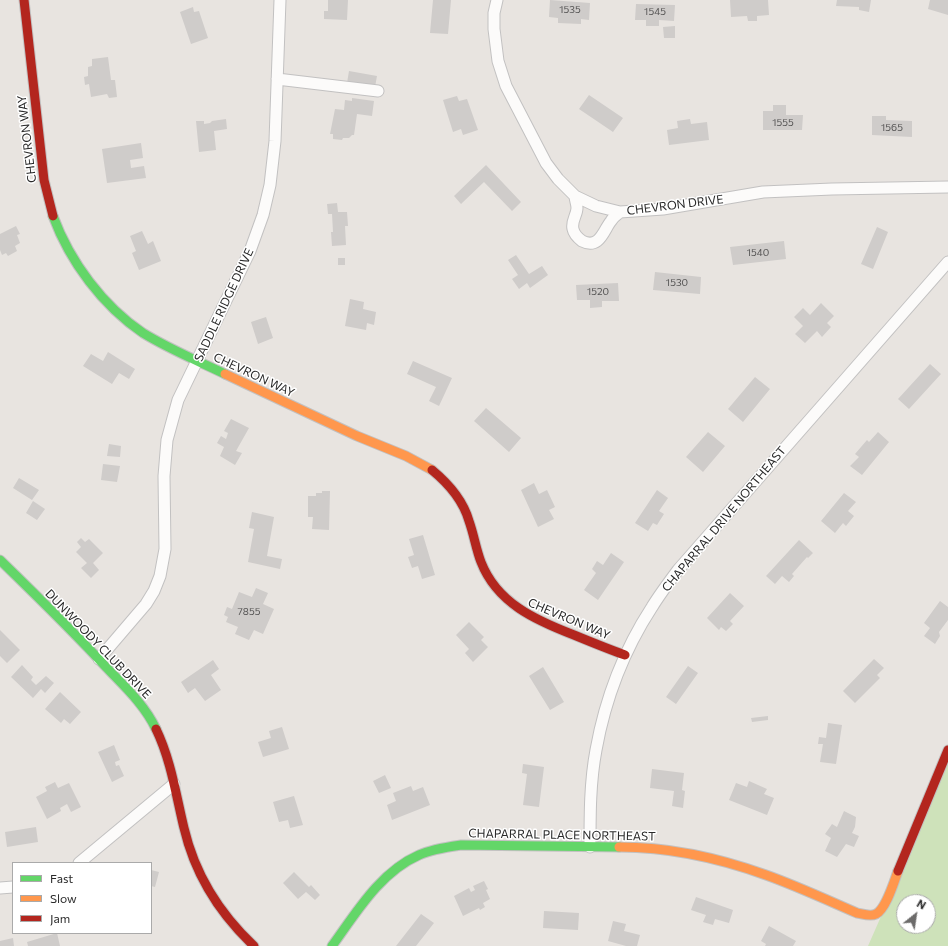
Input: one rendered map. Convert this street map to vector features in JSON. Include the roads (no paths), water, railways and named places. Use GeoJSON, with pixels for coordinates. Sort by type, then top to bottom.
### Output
{"type":"FeatureCollection","features":[{"type":"Feature","properties":{"kind":"street","name":"CHEVRON WAY"},"geometry":{"type":"LineString","coordinates":[[24,0],[44,180],[50,208],[73,257],[111,306],[136,328],[163,344],[431,469],[448,484],[460,501],[469,519],[477,553],[483,567],[493,585],[507,600],[521,612],[536,620],[625,655]]}},
{"type":"Feature","properties":{"kind":"street","name":"SADDLE RIDGE DRIVE"},"geometry":{"type":"LineString","coordinates":[[99,659],[146,604],[154,591],[160,576],[165,549],[164,476],[168,440],[178,400],[250,251],[263,215],[270,185],[275,141],[280,0]]}},
{"type":"Feature","properties":{"kind":"street","name":"CHEVRON DRIVE"},"geometry":{"type":"LineString","coordinates":[[497,0],[494,29],[498,61],[506,86],[546,163],[558,179],[575,196],[596,206],[620,212],[663,209],[763,192],[948,187]]}},
{"type":"Feature","properties":{"kind":"street"},"geometry":{"type":"LineString","coordinates":[[277,79],[378,92]]}},
{"type":"Feature","properties":{"kind":"street"},"geometry":{"type":"LineString","coordinates":[[575,196],[577,208],[573,222],[573,229],[576,237],[583,242],[591,242],[599,239],[603,235],[610,221],[620,212]]}},
{"type":"Feature","properties":{"kind":"street","name":"CHAPARRAL DRIVE NORTHEAST"},"geometry":{"type":"LineString","coordinates":[[590,847],[590,796],[596,750],[608,699],[625,655],[651,607],[678,570],[948,262]]}},
{"type":"Feature","properties":{"kind":"street","name":"DUNWOODY CLUB DRIVE"},"geometry":{"type":"LineString","coordinates":[[0,560],[99,659],[140,703],[161,738],[170,763],[188,844],[200,874],[224,915],[242,936],[254,946]]}},
{"type":"Feature","properties":{"kind":"street","name":"CHAPARRAL PLACE NORTHEAST"},"geometry":{"type":"LineString","coordinates":[[332,946],[376,887],[394,869],[414,857],[438,848],[461,845],[632,847],[659,849],[690,854],[720,860],[767,875],[866,916],[878,914],[886,901],[948,750]]}},
{"type":"Feature","properties":{"kind":"street"},"geometry":{"type":"LineString","coordinates":[[80,862],[174,784]]}},
{"type":"Feature","properties":{"kind":"street"},"geometry":{"type":"LineString","coordinates":[[0,888],[12,887]]}}]}
